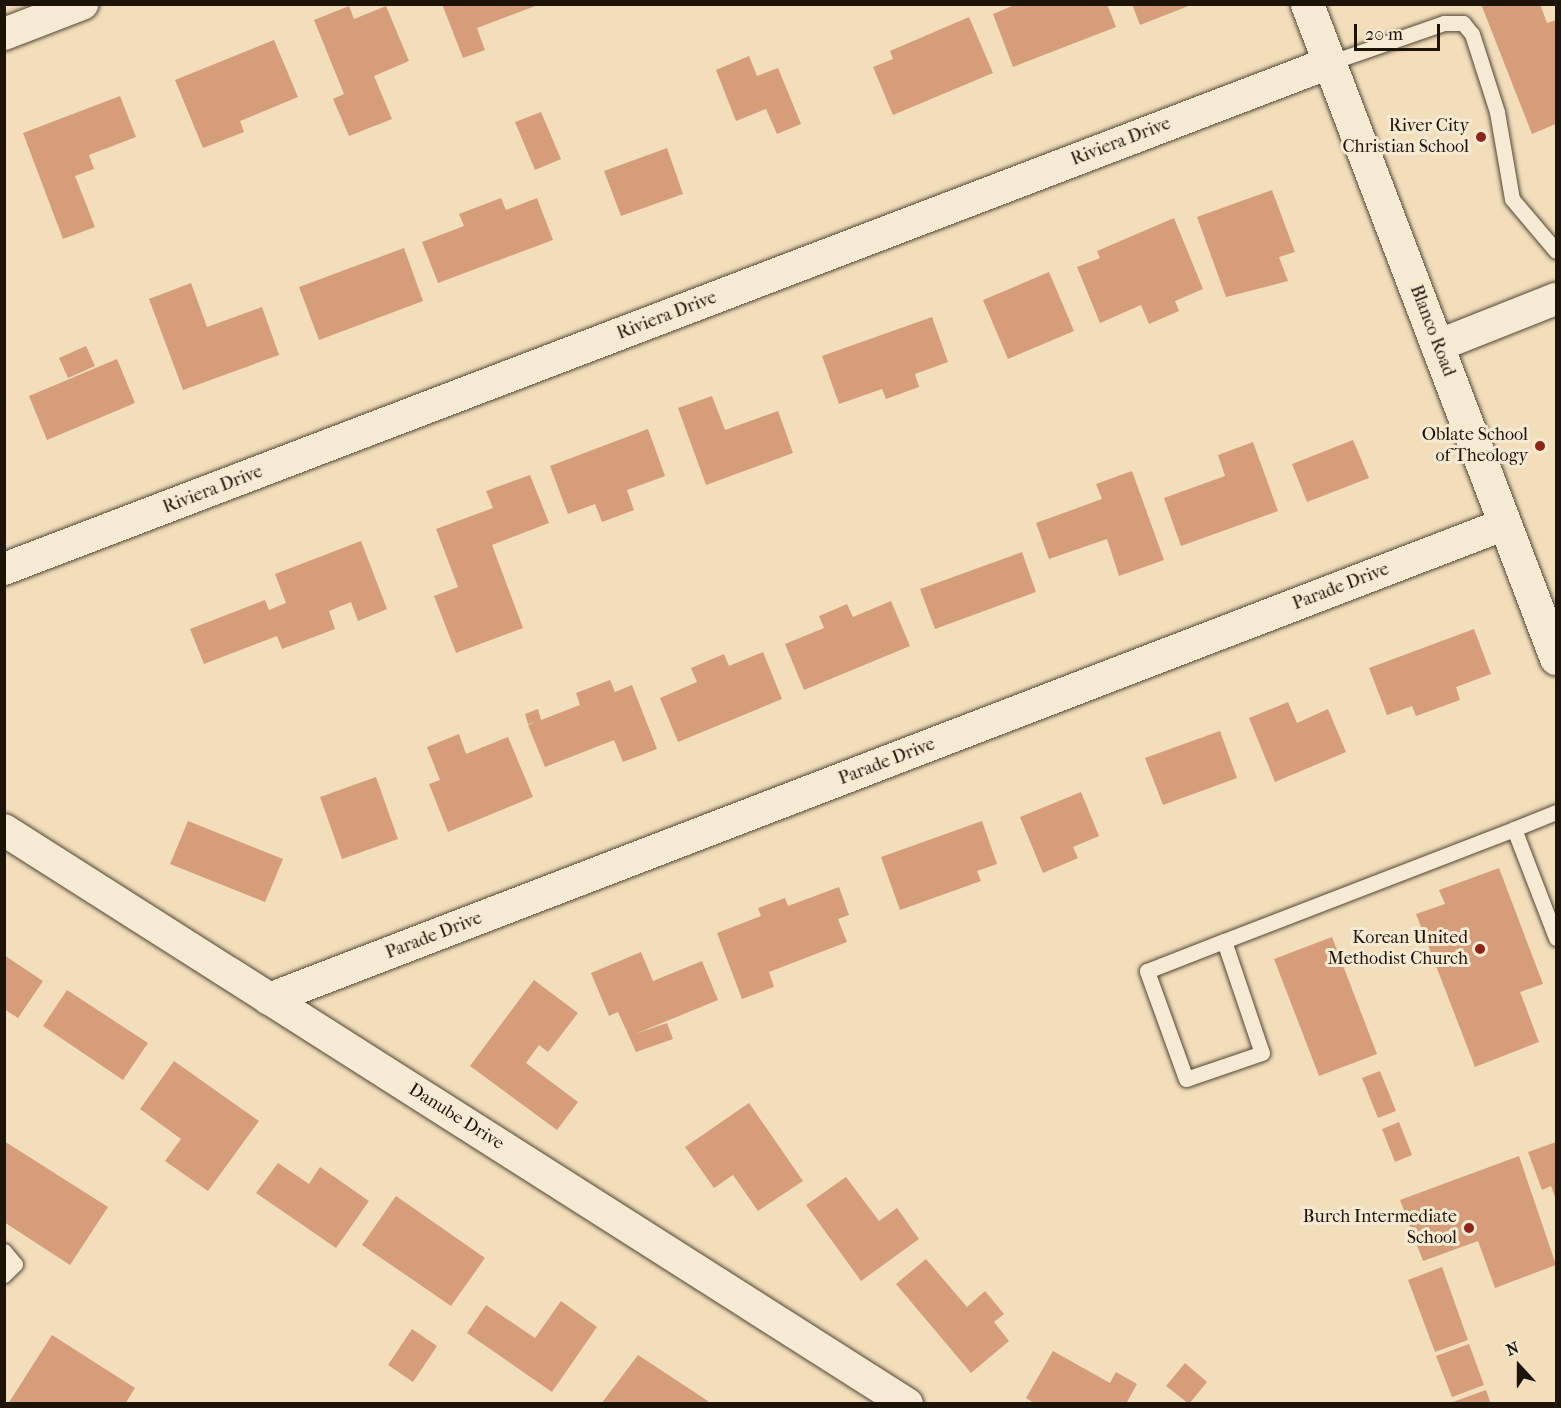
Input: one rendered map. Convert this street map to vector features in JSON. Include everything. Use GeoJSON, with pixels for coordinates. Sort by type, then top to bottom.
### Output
{"type":"FeatureCollection","features":[{"type":"Feature","properties":{"kind":"main road","name":"Blanco Road"},"geometry":{"type":"LineString","coordinates":[[1307,4],[1557,658]]}},
{"type":"Feature","properties":{"kind":"street"},"geometry":{"type":"LineString","coordinates":[[4,34],[82,4]]}},
{"type":"Feature","properties":{"kind":"street","name":"Riviera Drive"},"geometry":{"type":"LineString","coordinates":[[4,569],[1329,63]]}},
{"type":"Feature","properties":{"kind":"street"},"geometry":{"type":"LineString","coordinates":[[1437,346],[1557,299]]}},
{"type":"Feature","properties":{"kind":"street","name":"Parade Drive"},"geometry":{"type":"LineString","coordinates":[[269,999],[1505,524]]}},
{"type":"Feature","properties":{"kind":"street","name":"Danube Drive"},"geometry":{"type":"LineString","coordinates":[[4,830],[907,1404]]}},
{"type":"Feature","properties":{"kind":"lane"},"geometry":{"type":"LineString","coordinates":[[1329,63],[1443,23],[1463,23],[1472,34],[1497,112],[1512,199],[1557,251]]}},
{"type":"Feature","properties":{"kind":"lane"},"geometry":{"type":"LineString","coordinates":[[1224,941],[1262,1053],[1186,1079],[1147,971],[1224,941],[1514,829],[1557,812]]}},
{"type":"Feature","properties":{"kind":"lane"},"geometry":{"type":"LineString","coordinates":[[1514,829],[1557,938]]}},
{"type":"Feature","properties":{"kind":"lane"},"geometry":{"type":"LineString","coordinates":[[4,1251],[15,1264],[4,1275]]}},
{"type":"Feature","properties":{"kind":"building"},"geometry":{"type":"Polygon","coordinates":[[[442,4],[538,5],[477,28],[485,50],[463,58],[442,4]]]}},
{"type":"Feature","properties":{"kind":"building"},"geometry":{"type":"Polygon","coordinates":[[[1017,4],[1107,4],[1116,27],[1013,67],[993,14],[1017,4]]]}},
{"type":"Feature","properties":{"kind":"building"},"geometry":{"type":"Polygon","coordinates":[[[1132,4],[1191,4],[1191,5],[1140,25],[1132,4]]]}},
{"type":"Feature","properties":{"kind":"building"},"geometry":{"type":"Polygon","coordinates":[[[1481,4],[1540,4],[1547,23],[1556,20],[1556,124],[1532,134],[1481,4]]]}},
{"type":"Feature","properties":{"kind":"building"},"geometry":{"type":"Polygon","coordinates":[[[349,6],[354,19],[386,6],[409,61],[374,76],[392,119],[349,136],[333,99],[344,94],[314,20],[349,6]]]}},
{"type":"Feature","properties":{"kind":"building"},"geometry":{"type":"Polygon","coordinates":[[[969,17],[993,73],[893,115],[873,67],[893,59],[890,51],[969,17]]]}},
{"type":"Feature","properties":{"kind":"building"},"geometry":{"type":"Polygon","coordinates":[[[274,40],[298,97],[240,121],[244,132],[203,148],[175,80],[274,40]]]}},
{"type":"Feature","properties":{"kind":"building"},"geometry":{"type":"Polygon","coordinates":[[[749,56],[757,76],[778,68],[801,124],[777,134],[766,109],[736,121],[716,70],[749,56]]]}},
{"type":"Feature","properties":{"kind":"building"},"geometry":{"type":"Polygon","coordinates":[[[120,96],[136,137],[89,155],[94,169],[75,176],[95,227],[63,239],[23,133],[120,96]]]}},
{"type":"Feature","properties":{"kind":"building"},"geometry":{"type":"Polygon","coordinates":[[[541,112],[561,159],[535,170],[515,122],[541,112]]]}},
{"type":"Feature","properties":{"kind":"building"},"geometry":{"type":"Polygon","coordinates":[[[667,148],[683,194],[621,216],[604,171],[667,148]]]}},
{"type":"Feature","properties":{"kind":"building"},"geometry":{"type":"Polygon","coordinates":[[[1272,190],[1295,252],[1279,257],[1288,281],[1226,297],[1197,217],[1272,190]]]}},
{"type":"Feature","properties":{"kind":"building"},"geometry":{"type":"Polygon","coordinates":[[[501,198],[506,210],[537,198],[553,240],[438,283],[422,242],[464,226],[459,214],[501,198]]]}},
{"type":"Feature","properties":{"kind":"building"},"geometry":{"type":"Polygon","coordinates":[[[1174,218],[1203,289],[1175,301],[1179,311],[1149,324],[1141,305],[1100,323],[1077,267],[1100,258],[1097,251],[1174,218]]]}},
{"type":"Feature","properties":{"kind":"building"},"geometry":{"type":"Polygon","coordinates":[[[404,248],[423,301],[319,340],[299,287],[404,248]]]}},
{"type":"Feature","properties":{"kind":"building"},"geometry":{"type":"Polygon","coordinates":[[[1049,272],[1074,331],[1008,359],[983,300],[1049,272]]]}},
{"type":"Feature","properties":{"kind":"building"},"geometry":{"type":"Polygon","coordinates":[[[191,283],[207,327],[262,307],[279,355],[183,390],[149,299],[191,283]]]}},
{"type":"Feature","properties":{"kind":"building"},"geometry":{"type":"Polygon","coordinates":[[[932,317],[948,362],[915,374],[919,387],[886,399],[882,389],[839,404],[822,356],[932,317]]]}},
{"type":"Feature","properties":{"kind":"building"},"geometry":{"type":"Polygon","coordinates":[[[86,346],[95,366],[68,378],[59,358],[86,346]]]}},
{"type":"Feature","properties":{"kind":"building"},"geometry":{"type":"Polygon","coordinates":[[[117,359],[135,403],[47,440],[29,396],[117,359]]]}},
{"type":"Feature","properties":{"kind":"building"},"geometry":{"type":"Polygon","coordinates":[[[712,396],[725,430],[778,411],[793,453],[706,485],[678,408],[712,396]]]}},
{"type":"Feature","properties":{"kind":"building"},"geometry":{"type":"Polygon","coordinates":[[[648,429],[665,476],[627,490],[634,510],[602,522],[595,504],[568,514],[550,466],[648,429]]]}},
{"type":"Feature","properties":{"kind":"building"},"geometry":{"type":"Polygon","coordinates":[[[1353,440],[1369,478],[1307,502],[1292,464],[1353,440]]]}},
{"type":"Feature","properties":{"kind":"building"},"geometry":{"type":"Polygon","coordinates":[[[1253,442],[1278,511],[1181,546],[1164,498],[1225,476],[1218,455],[1253,442]]]}},
{"type":"Feature","properties":{"kind":"building"},"geometry":{"type":"Polygon","coordinates":[[[1132,471],[1164,560],[1119,576],[1107,539],[1049,559],[1036,523],[1102,499],[1096,484],[1132,471]]]}},
{"type":"Feature","properties":{"kind":"building"},"geometry":{"type":"Polygon","coordinates":[[[530,475],[549,523],[492,545],[523,628],[456,653],[434,596],[458,587],[436,529],[493,508],[486,491],[530,475]]]}},
{"type":"Feature","properties":{"kind":"building"},"geometry":{"type":"Polygon","coordinates":[[[361,541],[387,609],[358,621],[351,602],[329,611],[335,629],[282,649],[277,636],[204,664],[190,629],[265,600],[269,610],[286,603],[275,574],[361,541]]]}},
{"type":"Feature","properties":{"kind":"building"},"geometry":{"type":"Polygon","coordinates":[[[1022,552],[1036,592],[935,629],[920,589],[1022,552]]]}},
{"type":"Feature","properties":{"kind":"building"},"geometry":{"type":"Polygon","coordinates":[[[891,601],[910,646],[804,690],[785,644],[824,628],[819,616],[847,604],[853,617],[891,601]]]}},
{"type":"Feature","properties":{"kind":"building"},"geometry":{"type":"Polygon","coordinates":[[[1474,629],[1491,674],[1456,687],[1460,700],[1416,716],[1412,706],[1387,715],[1369,668],[1474,629]]]}},
{"type":"Feature","properties":{"kind":"building"},"geometry":{"type":"Polygon","coordinates":[[[763,652],[782,699],[678,742],[660,698],[697,682],[691,668],[724,654],[729,666],[763,652]]]}},
{"type":"Feature","properties":{"kind":"building"},"geometry":{"type":"Polygon","coordinates":[[[610,680],[615,692],[632,685],[657,749],[623,762],[614,740],[545,767],[528,725],[535,722],[528,724],[525,714],[538,709],[541,720],[580,705],[576,693],[610,680]]]}},
{"type":"Feature","properties":{"kind":"building"},"geometry":{"type":"Polygon","coordinates":[[[1288,702],[1297,723],[1328,709],[1346,752],[1275,782],[1249,718],[1288,702]]]}},
{"type":"Feature","properties":{"kind":"building"},"geometry":{"type":"Polygon","coordinates":[[[1220,731],[1237,778],[1163,805],[1145,758],[1220,731]]]}},
{"type":"Feature","properties":{"kind":"building"},"geometry":{"type":"Polygon","coordinates":[[[459,734],[466,754],[508,737],[533,797],[448,832],[429,784],[440,780],[427,747],[459,734]]]}},
{"type":"Feature","properties":{"kind":"building"},"geometry":{"type":"Polygon","coordinates":[[[376,777],[398,839],[342,859],[320,797],[376,777]]]}},
{"type":"Feature","properties":{"kind":"building"},"geometry":{"type":"Polygon","coordinates":[[[1081,792],[1099,836],[1073,847],[1078,858],[1043,873],[1020,817],[1081,792]]]}},
{"type":"Feature","properties":{"kind":"building"},"geometry":{"type":"Polygon","coordinates":[[[188,821],[283,859],[265,902],[170,864],[188,821]]]}},
{"type":"Feature","properties":{"kind":"building"},"geometry":{"type":"Polygon","coordinates":[[[982,821],[997,864],[977,871],[981,881],[900,910],[881,857],[982,821]]]}},
{"type":"Feature","properties":{"kind":"building","name":"Korean United Methodist Church"},"geometry":{"type":"Polygon","coordinates":[[[1499,868],[1543,984],[1520,992],[1539,1042],[1475,1067],[1416,914],[1445,904],[1439,890],[1499,868]]]}},
{"type":"Feature","properties":{"kind":"building"},"geometry":{"type":"Polygon","coordinates":[[[839,887],[849,915],[838,919],[847,942],[769,972],[774,987],[742,999],[717,933],[761,916],[758,908],[785,898],[788,906],[839,887]]]}},
{"type":"Feature","properties":{"kind":"building"},"geometry":{"type":"Polygon","coordinates":[[[1332,937],[1377,1054],[1319,1076],[1274,959],[1332,937]]]}},
{"type":"Feature","properties":{"kind":"building"},"geometry":{"type":"Polygon","coordinates":[[[641,952],[653,981],[702,961],[718,1000],[635,1034],[667,1023],[673,1039],[636,1052],[618,1012],[609,1016],[591,973],[641,952]]]}},
{"type":"Feature","properties":{"kind":"building"},"geometry":{"type":"Polygon","coordinates":[[[4,955],[43,981],[18,1018],[4,1009],[4,955]]]}},
{"type":"Feature","properties":{"kind":"building"},"geometry":{"type":"Polygon","coordinates":[[[534,980],[578,1013],[548,1052],[539,1045],[526,1063],[578,1102],[557,1130],[470,1066],[534,980]]]}},
{"type":"Feature","properties":{"kind":"building"},"geometry":{"type":"Polygon","coordinates":[[[67,990],[148,1043],[123,1080],[43,1026],[67,990]]]}},
{"type":"Feature","properties":{"kind":"building"},"geometry":{"type":"Polygon","coordinates":[[[174,1061],[259,1121],[208,1191],[165,1161],[181,1139],[140,1109],[174,1061]]]}},
{"type":"Feature","properties":{"kind":"building"},"geometry":{"type":"Polygon","coordinates":[[[1380,1071],[1396,1111],[1378,1118],[1362,1078],[1380,1071]]]}},
{"type":"Feature","properties":{"kind":"building"},"geometry":{"type":"Polygon","coordinates":[[[749,1103],[803,1181],[758,1211],[733,1175],[714,1188],[685,1147],[749,1103]]]}},
{"type":"Feature","properties":{"kind":"building"},"geometry":{"type":"Polygon","coordinates":[[[1399,1122],[1412,1155],[1395,1162],[1382,1129],[1399,1122]]]}},
{"type":"Feature","properties":{"kind":"building"},"geometry":{"type":"Polygon","coordinates":[[[4,1141],[108,1207],[70,1265],[4,1222],[4,1141]]]}},
{"type":"Feature","properties":{"kind":"building"},"geometry":{"type":"Polygon","coordinates":[[[1556,1142],[1556,1200],[1551,1186],[1542,1190],[1528,1152],[1556,1142]]]}},
{"type":"Feature","properties":{"kind":"building"},"geometry":{"type":"Polygon","coordinates":[[[1519,1156],[1556,1265],[1495,1288],[1478,1241],[1423,1261],[1400,1200],[1519,1156]]]}},
{"type":"Feature","properties":{"kind":"building"},"geometry":{"type":"Polygon","coordinates":[[[278,1163],[309,1184],[320,1167],[369,1201],[336,1248],[256,1193],[278,1163]]]}},
{"type":"Feature","properties":{"kind":"building"},"geometry":{"type":"Polygon","coordinates":[[[846,1177],[879,1221],[897,1208],[919,1239],[861,1281],[806,1205],[846,1177]]]}},
{"type":"Feature","properties":{"kind":"building"},"geometry":{"type":"Polygon","coordinates":[[[396,1196],[485,1258],[451,1306],[362,1245],[396,1196]]]}},
{"type":"Feature","properties":{"kind":"building"},"geometry":{"type":"Polygon","coordinates":[[[926,1259],[967,1307],[985,1291],[1004,1314],[994,1322],[1009,1341],[971,1373],[896,1284],[926,1259]]]}},
{"type":"Feature","properties":{"kind":"building"},"geometry":{"type":"Polygon","coordinates":[[[1442,1267],[1468,1340],[1435,1352],[1408,1280],[1442,1267]]]}},
{"type":"Feature","properties":{"kind":"building"},"geometry":{"type":"Polygon","coordinates":[[[561,1301],[597,1327],[552,1392],[467,1333],[486,1305],[535,1338],[561,1301]]]}},
{"type":"Feature","properties":{"kind":"building"},"geometry":{"type":"Polygon","coordinates":[[[412,1329],[437,1346],[413,1382],[388,1365],[412,1329]]]}},
{"type":"Feature","properties":{"kind":"building"},"geometry":{"type":"Polygon","coordinates":[[[52,1335],[135,1388],[125,1404],[8,1404],[52,1335]]]}},
{"type":"Feature","properties":{"kind":"building"},"geometry":{"type":"Polygon","coordinates":[[[1469,1344],[1484,1385],[1452,1397],[1436,1356],[1469,1344]]]}},
{"type":"Feature","properties":{"kind":"building"},"geometry":{"type":"Polygon","coordinates":[[[1053,1351],[1110,1383],[1116,1372],[1137,1384],[1126,1404],[1035,1404],[1026,1398],[1053,1351]]]}},
{"type":"Feature","properties":{"kind":"building"},"geometry":{"type":"Polygon","coordinates":[[[638,1355],[708,1401],[706,1404],[601,1404],[638,1355]]]}},
{"type":"Feature","properties":{"kind":"building"},"geometry":{"type":"Polygon","coordinates":[[[1185,1363],[1207,1382],[1189,1404],[1166,1386],[1185,1363]]]}},
{"type":"Feature","properties":{"kind":"building"},"geometry":{"type":"Polygon","coordinates":[[[1486,1390],[1491,1404],[1450,1404],[1450,1403],[1486,1390]]]}},
{"type":"Feature","properties":{"kind":"place","name":"River City Christian School"},"geometry":{"type":"Point","coordinates":[1481,137]}},
{"type":"Feature","properties":{"kind":"place","name":"Oblate School of Theology"},"geometry":{"type":"Point","coordinates":[1540,446]}},
{"type":"Feature","properties":{"kind":"place","name":"Korean United Methodist Church"},"geometry":{"type":"Point","coordinates":[1480,949]}},
{"type":"Feature","properties":{"kind":"place","name":"Burch Intermediate School"},"geometry":{"type":"Point","coordinates":[1469,1228]}}]}
